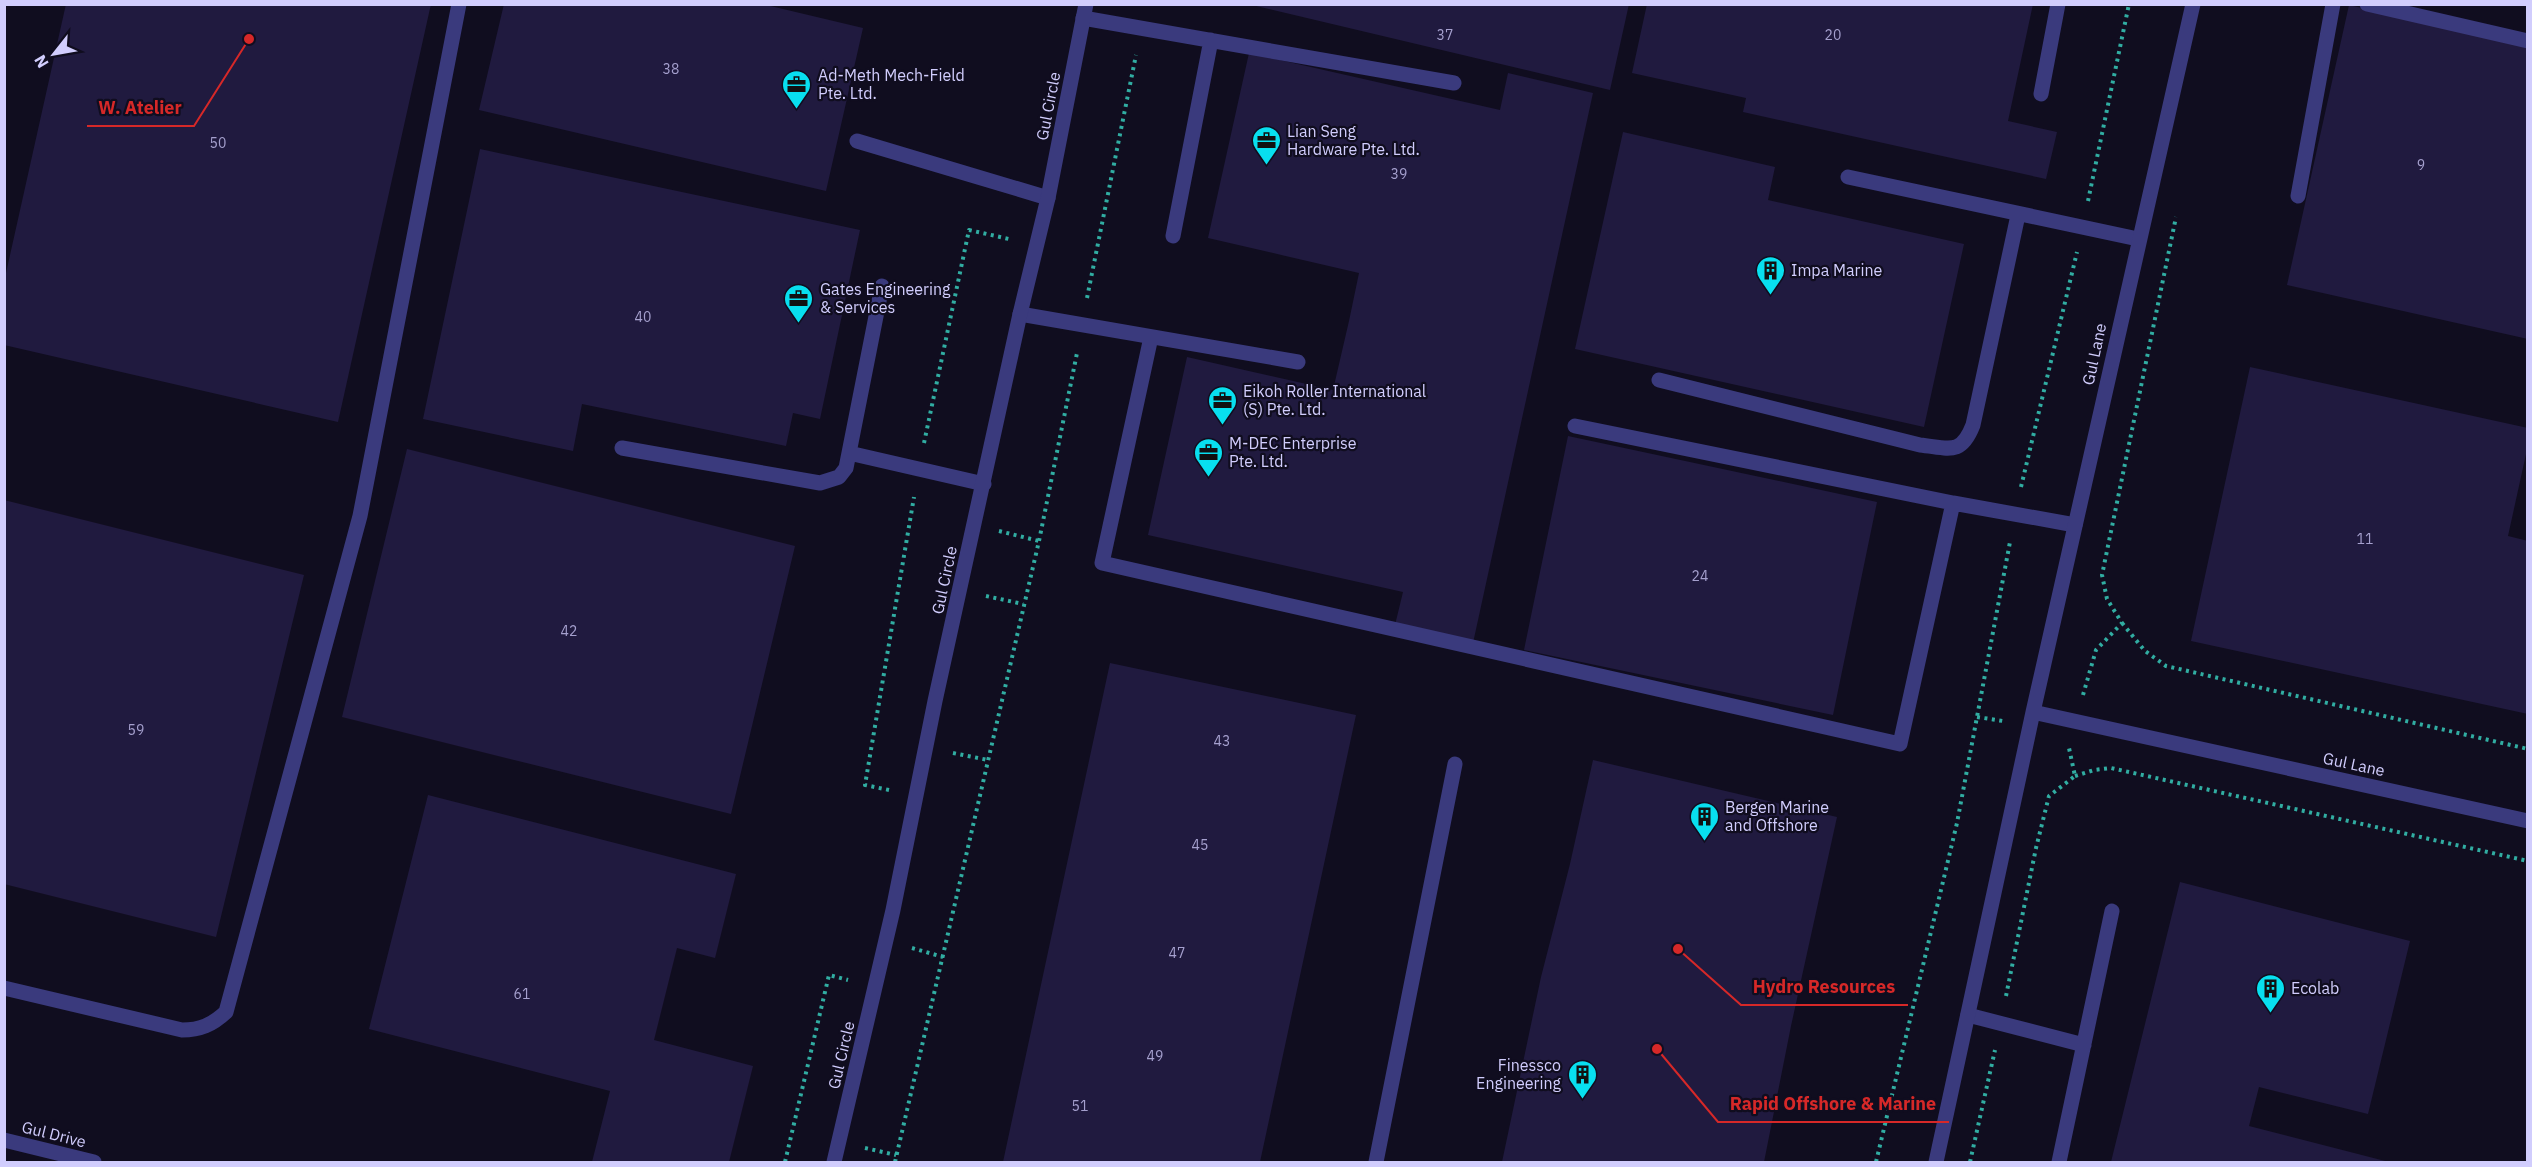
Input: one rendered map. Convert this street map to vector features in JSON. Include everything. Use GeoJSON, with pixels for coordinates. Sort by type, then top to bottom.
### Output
{"type":"FeatureCollection","features":[{"type":"Feature","properties":{"kind":"street"},"geometry":{"type":"LineString","coordinates":[[4,988],[182,1030],[196,1030],[207,1026],[226,1012],[360,516],[459,4]]}},
{"type":"Feature","properties":{"kind":"street"},"geometry":{"type":"LineString","coordinates":[[2042,94],[2058,4]]}},
{"type":"Feature","properties":{"kind":"street","name":"Gul Lane"},"geometry":{"type":"LineString","coordinates":[[1936,1162],[2033,712],[2138,239],[2153,183],[2193,4]]}},
{"type":"Feature","properties":{"kind":"street"},"geometry":{"type":"LineString","coordinates":[[2298,196],[2333,4]]}},
{"type":"Feature","properties":{"kind":"street"},"geometry":{"type":"LineString","coordinates":[[2367,4],[2528,41]]}},
{"type":"Feature","properties":{"kind":"street"},"geometry":{"type":"LineString","coordinates":[[1085,11],[1142,28],[1454,83]]}},
{"type":"Feature","properties":{"kind":"street","name":"Gul Circle"},"geometry":{"type":"LineString","coordinates":[[834,1162],[893,910],[1020,314],[1048,198],[1085,11]]}},
{"type":"Feature","properties":{"kind":"street"},"geometry":{"type":"LineString","coordinates":[[1173,236],[1211,40]]}},
{"type":"Feature","properties":{"kind":"street"},"geometry":{"type":"LineString","coordinates":[[857,141],[1048,198]]}},
{"type":"Feature","properties":{"kind":"street"},"geometry":{"type":"LineString","coordinates":[[1848,177],[2138,239]]}},
{"type":"Feature","properties":{"kind":"street"},"geometry":{"type":"LineString","coordinates":[[1659,380],[1920,445],[1958,447],[1966,441],[1973,425],[2018,215]]}},
{"type":"Feature","properties":{"kind":"street"},"geometry":{"type":"LineString","coordinates":[[622,448],[820,483],[839,477],[846,468],[882,286]]}},
{"type":"Feature","properties":{"kind":"street"},"geometry":{"type":"LineString","coordinates":[[1020,314],[1298,362]]}},
{"type":"Feature","properties":{"kind":"street"},"geometry":{"type":"LineString","coordinates":[[1150,337],[1102,563],[1900,744],[1953,503]]}},
{"type":"Feature","properties":{"kind":"street"},"geometry":{"type":"LineString","coordinates":[[1575,426],[1953,503],[2075,525]]}},
{"type":"Feature","properties":{"kind":"street"},"geometry":{"type":"LineString","coordinates":[[849,453],[984,484]]}},
{"type":"Feature","properties":{"kind":"street","name":"Gul Lane"},"geometry":{"type":"LineString","coordinates":[[2033,712],[2528,821]]}},
{"type":"Feature","properties":{"kind":"street"},"geometry":{"type":"LineString","coordinates":[[1376,1162],[1455,764]]}},
{"type":"Feature","properties":{"kind":"street"},"geometry":{"type":"LineString","coordinates":[[2059,1162],[2112,911]]}},
{"type":"Feature","properties":{"kind":"street"},"geometry":{"type":"LineString","coordinates":[[1968,1015],[2084,1045]]}},
{"type":"Feature","properties":{"kind":"street","name":"Gul Drive"},"geometry":{"type":"LineString","coordinates":[[4,1140],[94,1162]]}},
{"type":"Feature","properties":{"kind":"path"},"geometry":{"type":"LineString","coordinates":[[1876,1162],[1957,823],[2015,514],[2082,228],[2129,4]]}},
{"type":"Feature","properties":{"kind":"path"},"geometry":{"type":"LineString","coordinates":[[895,1162],[1039,541],[1142,28]]}},
{"type":"Feature","properties":{"kind":"path"},"geometry":{"type":"LineString","coordinates":[[2178,210],[2102,575],[2107,599],[2122,623],[2145,651],[2166,666],[2528,749]]}},
{"type":"Feature","properties":{"kind":"path"},"geometry":{"type":"LineString","coordinates":[[974,526],[1039,541]]}},
{"type":"Feature","properties":{"kind":"path"},"geometry":{"type":"LineString","coordinates":[[960,591],[1023,604]]}},
{"type":"Feature","properties":{"kind":"path"},"geometry":{"type":"LineString","coordinates":[[2075,776],[2068,744],[2096,650],[2122,623]]}},
{"type":"Feature","properties":{"kind":"path"},"geometry":{"type":"LineString","coordinates":[[926,748],[988,760]]}},
{"type":"Feature","properties":{"kind":"path"},"geometry":{"type":"LineString","coordinates":[[1970,1162],[2049,796],[2075,776],[2111,768],[2528,861]]}},
{"type":"Feature","properties":{"kind":"path"},"geometry":{"type":"LineString","coordinates":[[785,1162],[829,975],[875,988]]}},
{"type":"Feature","properties":{"kind":"building"},"geometry":{"type":"Polygon","coordinates":[[[66,4],[431,4],[338,422],[4,345],[4,282],[66,4]]]}},
{"type":"Feature","properties":{"kind":"building"},"geometry":{"type":"Polygon","coordinates":[[[504,4],[762,4],[863,28],[826,191],[479,110],[504,4]]]}},
{"type":"Feature","properties":{"kind":"building"},"geometry":{"type":"Polygon","coordinates":[[[1248,4],[1629,4],[1610,90],[1248,4]]]}},
{"type":"Feature","properties":{"kind":"building"},"geometry":{"type":"Polygon","coordinates":[[[1647,4],[2033,4],[2008,121],[2057,132],[2046,179],[1743,112],[1746,98],[1632,73],[1647,4]]]}},
{"type":"Feature","properties":{"kind":"building"},"geometry":{"type":"Polygon","coordinates":[[[2349,5],[2528,46],[2528,339],[2287,285],[2349,5]]]}},
{"type":"Feature","properties":{"kind":"building"},"geometry":{"type":"Polygon","coordinates":[[[1249,53],[1500,110],[1508,73],[1593,93],[1473,643],[1395,625],[1403,592],[1148,535],[1187,357],[1333,390],[1349,321],[1359,273],[1208,238],[1249,53]]]}},
{"type":"Feature","properties":{"kind":"building","name":"Impa Marine"},"geometry":{"type":"Polygon","coordinates":[[[1623,132],[1775,167],[1768,200],[1964,244],[1924,427],[1575,349],[1623,132]]]}},
{"type":"Feature","properties":{"kind":"building"},"geometry":{"type":"Polygon","coordinates":[[[480,149],[860,230],[820,419],[793,413],[786,446],[582,404],[573,451],[423,419],[480,149]]]}},
{"type":"Feature","properties":{"kind":"building"},"geometry":{"type":"Polygon","coordinates":[[[2250,367],[2528,428],[2528,445],[2508,536],[2528,541],[2528,714],[2191,641],[2250,367]]]}},
{"type":"Feature","properties":{"kind":"building"},"geometry":{"type":"Polygon","coordinates":[[[1568,436],[1877,502],[1833,715],[1524,650],[1568,436]]]}},
{"type":"Feature","properties":{"kind":"building"},"geometry":{"type":"Polygon","coordinates":[[[407,449],[795,546],[731,814],[342,717],[407,449]]]}},
{"type":"Feature","properties":{"kind":"building"},"geometry":{"type":"Polygon","coordinates":[[[4,500],[304,575],[216,937],[4,884],[4,500]]]}},
{"type":"Feature","properties":{"kind":"building"},"geometry":{"type":"Polygon","coordinates":[[[1110,663],[1356,715],[1260,1162],[1003,1162],[1110,663]]]}},
{"type":"Feature","properties":{"kind":"building"},"geometry":{"type":"Polygon","coordinates":[[[1593,760],[1837,817],[1764,1162],[1502,1162],[1541,977],[1570,864],[1593,760]]]}},
{"type":"Feature","properties":{"kind":"building"},"geometry":{"type":"Polygon","coordinates":[[[428,795],[736,874],[715,958],[677,948],[654,1040],[753,1066],[729,1162],[592,1162],[610,1091],[369,1029],[428,795]]]}},
{"type":"Feature","properties":{"kind":"building","name":"Ecolab"},"geometry":{"type":"Polygon","coordinates":[[[2180,882],[2410,941],[2368,1114],[2259,1087],[2249,1126],[2389,1162],[2111,1162],[2180,882]]]}},
{"type":"Feature","properties":{"kind":"place","name":"W. Atelier"},"geometry":{"type":"Point","coordinates":[249,39]}},
{"type":"Feature","properties":{"kind":"place","name":"Ad-Meth Mech-Field Pte. Ltd."},"geometry":{"type":"Point","coordinates":[797,110]}},
{"type":"Feature","properties":{"kind":"place","name":"Lian Seng Hardware Pte. Ltd."},"geometry":{"type":"Point","coordinates":[1266,166]}},
{"type":"Feature","properties":{"kind":"place","name":"Impa Marine"},"geometry":{"type":"Point","coordinates":[1770,296]}},
{"type":"Feature","properties":{"kind":"place","name":"Gates Engineering & Services"},"geometry":{"type":"Point","coordinates":[799,324]}},
{"type":"Feature","properties":{"kind":"place","name":"Eikoh Roller International (S) Pte. Ltd."},"geometry":{"type":"Point","coordinates":[1222,426]}},
{"type":"Feature","properties":{"kind":"place","name":"M-DEC Enterprise Pte. Ltd."},"geometry":{"type":"Point","coordinates":[1208,478]}},
{"type":"Feature","properties":{"kind":"place","name":"Bergen Marine and Offshore"},"geometry":{"type":"Point","coordinates":[1704,842]}},
{"type":"Feature","properties":{"kind":"place","name":"Hydro Resources"},"geometry":{"type":"Point","coordinates":[1678,949]}},
{"type":"Feature","properties":{"kind":"place","name":"Ecolab"},"geometry":{"type":"Point","coordinates":[2270,1014]}},
{"type":"Feature","properties":{"kind":"place","name":"Rapid Offshore & Marine"},"geometry":{"type":"Point","coordinates":[1657,1049]}},
{"type":"Feature","properties":{"kind":"place","name":"Finessco Engineering"},"geometry":{"type":"Point","coordinates":[1582,1100]}}]}
